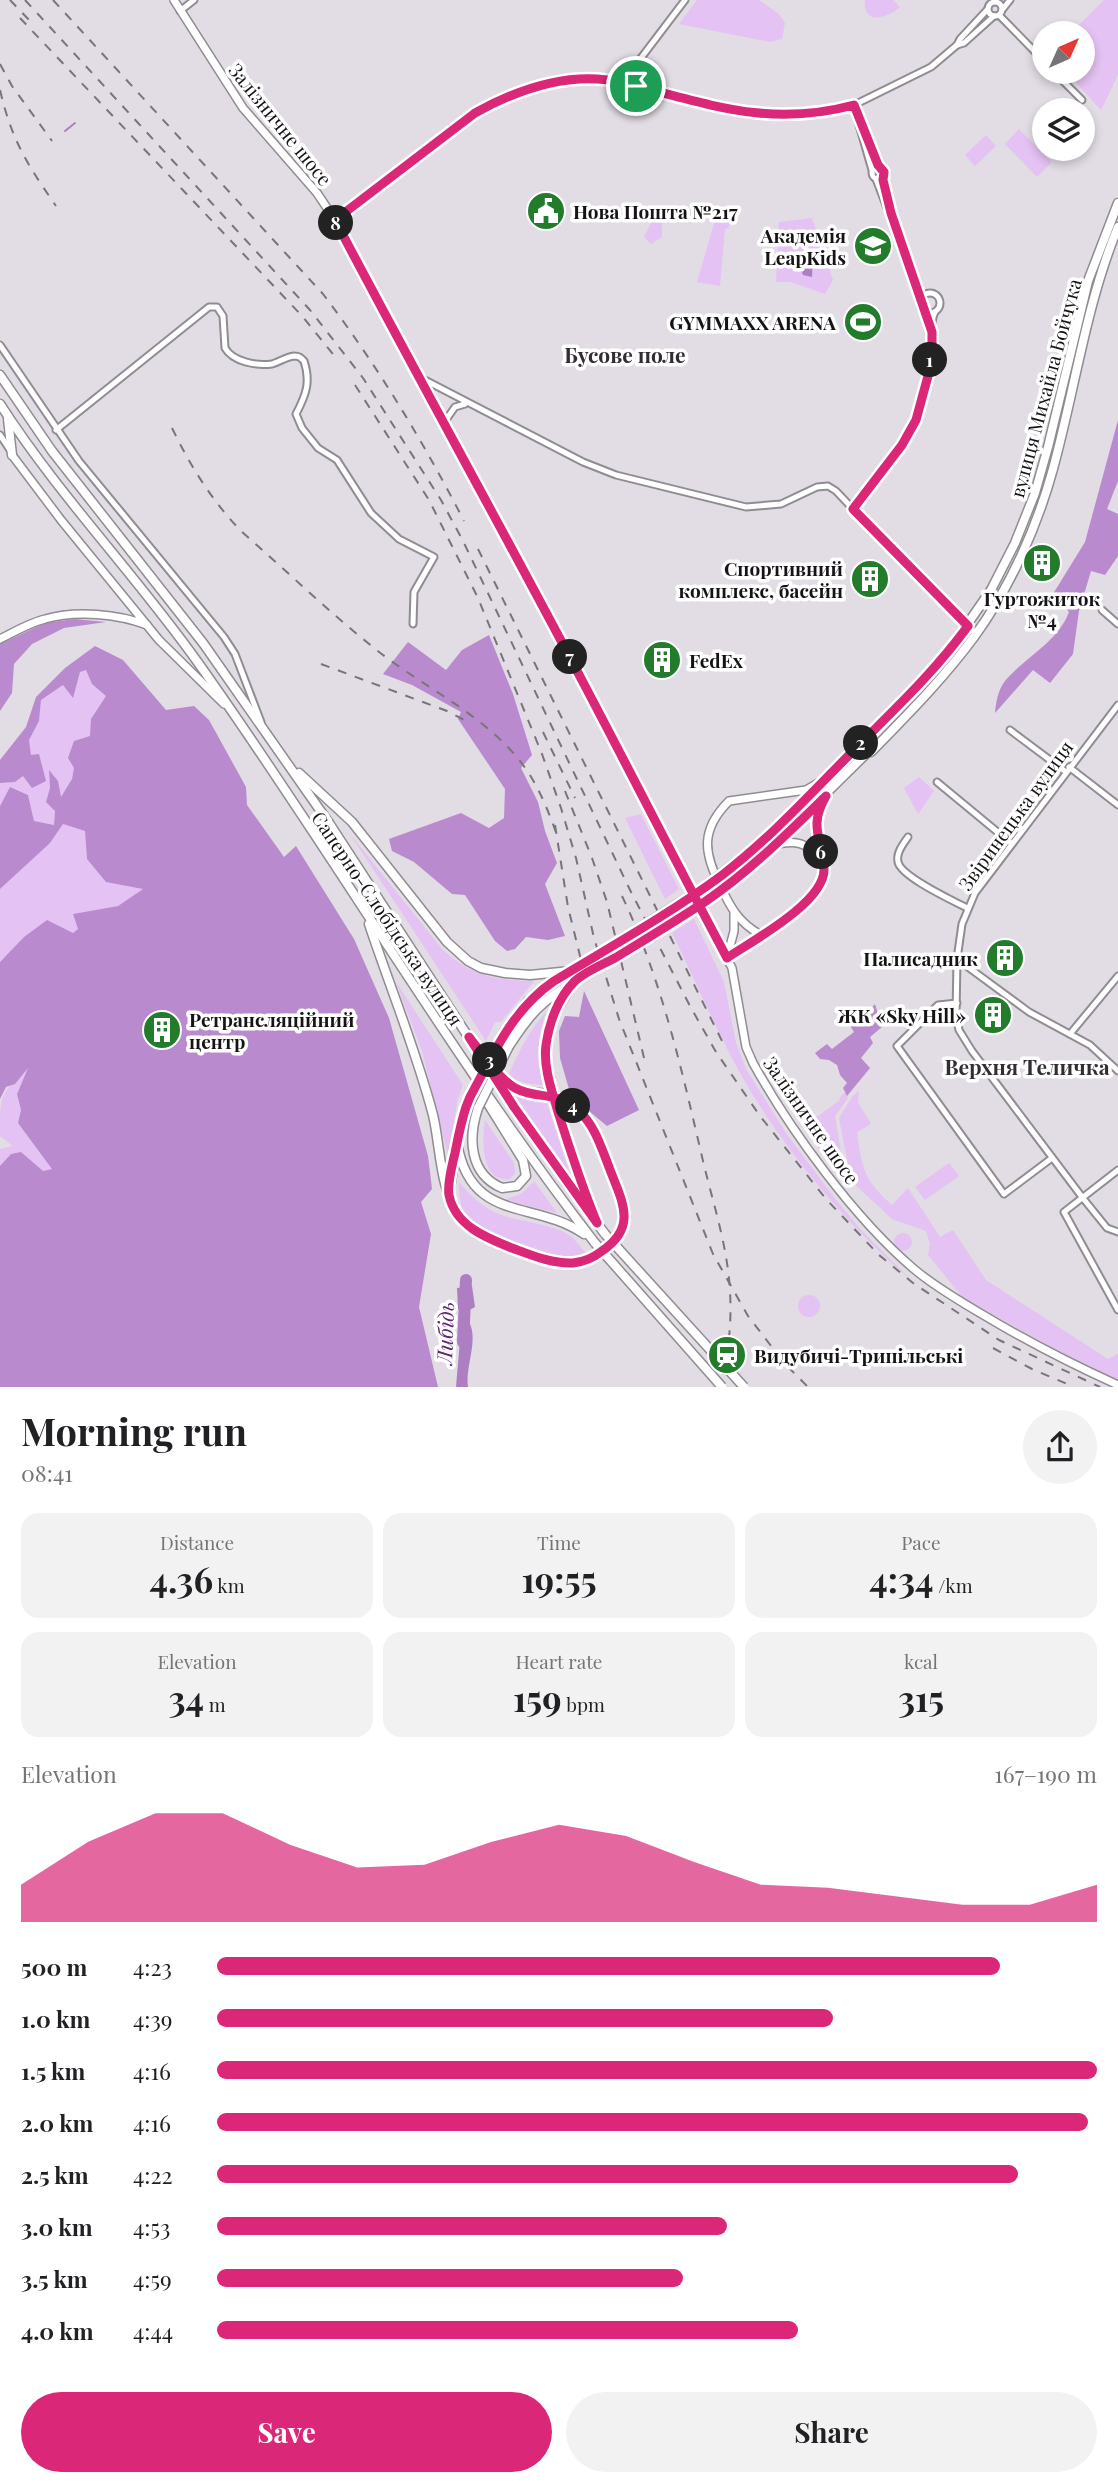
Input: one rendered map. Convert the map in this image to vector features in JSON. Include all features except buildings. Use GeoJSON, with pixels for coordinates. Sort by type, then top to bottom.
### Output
{"type":"FeatureCollection","features":[{"type":"Feature","properties":{"kind":"main road","name":"вулиця Михайла Бойчука"},"geometry":{"type":"LineString","coordinates":[[449,1195],[460,1124],[470,1097],[503,1037],[528,1001],[700,890],[754,849],[913,693],[968,626],[991,590],[1030,507],[1048,447],[1088,281],[1118,203]]}},
{"type":"Feature","properties":{"kind":"main road","name":"вулиця Михайла Бойчука"},"geometry":{"type":"LineString","coordinates":[[467,1066],[492,1114],[523,1160],[526,1176],[517,1186],[496,1186],[481,1171],[471,1144],[472,1123],[478,1108],[509,1046],[536,1009],[548,997],[706,901],[759,859],[826,796],[936,684],[976,634],[1013,570],[1044,497],[1095,295],[1118,227]]}},
{"type":"Feature","properties":{"kind":"main road","name":"Саперно-Слобідська вулиця"},"geometry":{"type":"LineString","coordinates":[[0,374],[52,451],[179,610],[265,731],[329,822],[514,1107],[605,1234],[744,1387]]}},
{"type":"Feature","properties":{"kind":"main road","name":"Саперно-Слобідська вулиця"},"geometry":{"type":"LineString","coordinates":[[0,404],[53,478],[162,614],[231,710],[467,1066],[592,1241]]}},
{"type":"Feature","properties":{"kind":"main road"},"geometry":{"type":"LineString","coordinates":[[8,416],[12,455]]}},
{"type":"Feature","properties":{"kind":"main road"},"geometry":{"type":"LineString","coordinates":[[282,756],[352,822],[447,942],[468,961],[481,968],[505,973],[530,975],[571,971]]}},
{"type":"Feature","properties":{"kind":"main road"},"geometry":{"type":"LineString","coordinates":[[365,914],[430,1105],[449,1195],[462,1220],[481,1236],[536,1257],[562,1263],[580,1262],[599,1254],[620,1235],[625,1220],[624,1207],[589,1122],[569,1102],[513,1087],[469,1037]]}},
{"type":"Feature","properties":{"kind":"main road"},"geometry":{"type":"LineString","coordinates":[[574,982],[556,1006],[546,1045],[546,1062],[576,1171],[597,1223]]}},
{"type":"Feature","properties":{"kind":"main road"},"geometry":{"type":"LineString","coordinates":[[457,1143],[465,1171]]}},
{"type":"Feature","properties":{"kind":"main road"},"geometry":{"type":"LineString","coordinates":[[451,1171],[460,1166],[475,1186],[491,1199],[522,1212],[563,1221],[592,1241],[723,1387]]}},
{"type":"Feature","properties":{"kind":"street","name":"Залізничне шосе"},"geometry":{"type":"LineString","coordinates":[[174,0],[225,84],[317,192],[335,220],[727,958],[735,977],[742,1028],[752,1063],[811,1151],[874,1230],[915,1270],[959,1300],[1057,1356],[1118,1385]]}},
{"type":"Feature","properties":{"kind":"street"},"geometry":{"type":"LineString","coordinates":[[180,11],[194,0]]}},
{"type":"Feature","properties":{"kind":"street"},"geometry":{"type":"LineString","coordinates":[[636,86],[633,79],[641,58],[685,0]]}},
{"type":"Feature","properties":{"kind":"street"},"geometry":{"type":"LineString","coordinates":[[957,45],[964,43],[1010,0]]}},
{"type":"Feature","properties":{"kind":"street"},"geometry":{"type":"LineString","coordinates":[[636,86],[745,113],[786,116],[831,111],[854,105],[931,67],[957,45],[991,3]]}},
{"type":"Feature","properties":{"kind":"street"},"geometry":{"type":"LineString","coordinates":[[991,3],[1000,4],[998,14]]}},
{"type":"Feature","properties":{"kind":"street"},"geometry":{"type":"LineString","coordinates":[[991,3],[998,14],[1032,49]]}},
{"type":"Feature","properties":{"kind":"street"},"geometry":{"type":"LineString","coordinates":[[335,220],[475,113],[497,101],[526,90],[579,78],[624,83],[633,79]]}},
{"type":"Feature","properties":{"kind":"street"},"geometry":{"type":"LineString","coordinates":[[624,83],[628,91],[632,91],[636,86]]}},
{"type":"Feature","properties":{"kind":"street"},"geometry":{"type":"LineString","coordinates":[[1066,84],[1080,98]]}},
{"type":"Feature","properties":{"kind":"street"},"geometry":{"type":"LineString","coordinates":[[854,105],[878,165],[882,168],[891,213]]}},
{"type":"Feature","properties":{"kind":"street"},"geometry":{"type":"LineString","coordinates":[[854,105],[872,176],[876,179],[891,213],[932,332]]}},
{"type":"Feature","properties":{"kind":"street"},"geometry":{"type":"LineString","coordinates":[[872,170],[875,167],[882,168]]}},
{"type":"Feature","properties":{"kind":"street"},"geometry":{"type":"LineString","coordinates":[[876,179],[883,176]]}},
{"type":"Feature","properties":{"kind":"street"},"geometry":{"type":"LineString","coordinates":[[915,283],[926,295]]}},
{"type":"Feature","properties":{"kind":"street"},"geometry":{"type":"LineString","coordinates":[[853,509],[902,445],[916,420],[928,376],[932,318],[940,306],[939,299],[932,294],[926,295],[921,301]]}},
{"type":"Feature","properties":{"kind":"street"},"geometry":{"type":"LineString","coordinates":[[56,430],[209,307],[217,307],[223,316],[225,348],[234,358],[259,364],[271,364],[292,356],[303,360],[308,386],[296,414],[302,428],[318,448],[337,460],[371,513],[399,539],[434,557],[414,592],[414,624]]}},
{"type":"Feature","properties":{"kind":"street"},"geometry":{"type":"LineString","coordinates":[[925,311],[935,312]]}},
{"type":"Feature","properties":{"kind":"street","name":"Саперно-Слобідська вулиця"},"geometry":{"type":"LineString","coordinates":[[0,345],[56,430],[224,637],[238,661],[265,731]]}},
{"type":"Feature","properties":{"kind":"street"},"geometry":{"type":"LineString","coordinates":[[418,377],[583,462],[616,475],[746,507],[781,503],[817,487],[828,486],[976,634]]}},
{"type":"Feature","properties":{"kind":"street"},"geometry":{"type":"LineString","coordinates":[[443,424],[455,407],[469,404]]}},
{"type":"Feature","properties":{"kind":"street","name":"Саперно-Слобідська вулиця"},"geometry":{"type":"LineString","coordinates":[[0,435],[61,520],[180,663],[231,710]]}},
{"type":"Feature","properties":{"kind":"street"},"geometry":{"type":"LineString","coordinates":[[1102,611],[1118,624]]}},
{"type":"Feature","properties":{"kind":"street"},"geometry":{"type":"LineString","coordinates":[[0,639],[38,621],[69,614],[132,621],[149,626]]}},
{"type":"Feature","properties":{"kind":"street","name":"Звіринецька вулиця"},"geometry":{"type":"LineString","coordinates":[[1118,705],[975,893],[967,908],[958,941],[957,959],[959,1030],[1082,1197],[1107,1228],[1118,1232]]}},
{"type":"Feature","properties":{"kind":"street"},"geometry":{"type":"LineString","coordinates":[[1010,730],[1118,805]]}},
{"type":"Feature","properties":{"kind":"street"},"geometry":{"type":"LineString","coordinates":[[761,934],[747,926],[734,913],[710,869],[709,833],[729,801],[806,790],[838,767]]}},
{"type":"Feature","properties":{"kind":"street"},"geometry":{"type":"LineString","coordinates":[[937,782],[1012,844]]}},
{"type":"Feature","properties":{"kind":"street"},"geometry":{"type":"LineString","coordinates":[[727,958],[813,896],[823,878],[815,829],[819,809],[826,796]]}},
{"type":"Feature","properties":{"kind":"street"},"geometry":{"type":"LineString","coordinates":[[908,837],[899,851],[897,862],[900,867],[926,886],[967,908]]}},
{"type":"Feature","properties":{"kind":"street"},"geometry":{"type":"LineString","coordinates":[[775,845],[790,841],[806,844],[822,861]]}},
{"type":"Feature","properties":{"kind":"street"},"geometry":{"type":"LineString","coordinates":[[727,958],[734,931],[734,913]]}},
{"type":"Feature","properties":{"kind":"street"},"geometry":{"type":"LineString","coordinates":[[957,959],[1029,1012],[1090,1045],[1118,1071]]}},
{"type":"Feature","properties":{"kind":"street"},"geometry":{"type":"LineString","coordinates":[[1070,1034],[1118,976]]}},
{"type":"Feature","properties":{"kind":"street"},"geometry":{"type":"LineString","coordinates":[[957,1003],[938,1005],[897,1046],[1004,1194],[1052,1158]]}},
{"type":"Feature","properties":{"kind":"street"},"geometry":{"type":"LineString","coordinates":[[1118,1170],[1064,1212],[1118,1310]]}},
{"type":"Feature","properties":{"kind":"shaded area"},"geometry":{"type":"Polygon","coordinates":[[[697,0],[759,0],[779,14],[785,23],[782,39],[770,42],[679,24],[697,0]]]}},
{"type":"Feature","properties":{"kind":"shaded area"},"geometry":{"type":"Polygon","coordinates":[[[865,0],[893,0],[900,7],[889,14],[872,17],[865,8],[865,0]]]}},
{"type":"Feature","properties":{"kind":"shaded area"},"geometry":{"type":"Polygon","coordinates":[[[1104,0],[1118,0],[1118,75],[1101,110],[1095,103],[1095,98],[1090,98],[1077,84],[1096,84],[1096,21],[1083,21],[1104,0]]]}},
{"type":"Feature","properties":{"kind":"shaded area"},"geometry":{"type":"Polygon","coordinates":[[[1019,129],[1032,142],[1032,161],[1052,162],[1037,177],[1005,144],[1019,129]]]}},
{"type":"Feature","properties":{"kind":"shaded area"},"geometry":{"type":"Polygon","coordinates":[[[986,135],[996,146],[975,166],[965,155],[986,135]]]}},
{"type":"Feature","properties":{"kind":"shaded area"},"geometry":{"type":"Polygon","coordinates":[[[718,210],[731,212],[729,228],[725,229],[720,286],[697,282],[718,210]]]}},
{"type":"Feature","properties":{"kind":"shaded area"},"geometry":{"type":"Polygon","coordinates":[[[656,213],[662,219],[662,237],[651,244],[644,237],[656,213]]]}},
{"type":"Feature","properties":{"kind":"shaded area"},"geometry":{"type":"Polygon","coordinates":[[[812,218],[833,280],[825,294],[791,282],[776,282],[779,222],[812,218]]]}},
{"type":"Feature","properties":{"kind":"shaded area"},"geometry":{"type":"Polygon","coordinates":[[[806,251],[813,253],[812,277],[803,275],[798,261],[806,251]]]}},
{"type":"Feature","properties":{"kind":"shaded area"},"geometry":{"type":"Polygon","coordinates":[[[1118,420],[1118,481],[1107,509],[1118,514],[1118,556],[1105,575],[1091,571],[1079,611],[1073,654],[1050,683],[1033,670],[995,713],[998,696],[1005,681],[1049,641],[1064,623],[1069,612],[1053,594],[1085,542],[1118,420]]]}},
{"type":"Feature","properties":{"kind":"shaded area"},"geometry":{"type":"Polygon","coordinates":[[[75,619],[106,622],[64,628],[32,644],[14,664],[12,693],[0,711],[0,644],[45,623],[75,619]]]}},
{"type":"Feature","properties":{"kind":"shaded area"},"geometry":{"type":"Polygon","coordinates":[[[489,635],[513,694],[532,755],[521,768],[538,802],[557,863],[545,884],[565,936],[548,940],[526,937],[515,949],[507,951],[495,941],[465,895],[452,894],[414,862],[392,851],[389,839],[461,813],[489,828],[504,818],[505,789],[458,719],[461,712],[412,685],[383,674],[408,642],[446,670],[462,650],[489,635]]]}},
{"type":"Feature","properties":{"kind":"shaded area"},"geometry":{"type":"Polygon","coordinates":[[[95,646],[123,660],[166,710],[194,706],[209,720],[246,787],[247,805],[284,857],[296,846],[354,939],[389,1018],[428,1156],[432,1189],[421,1202],[431,1234],[419,1307],[438,1387],[0,1387],[0,1166],[11,1154],[21,1152],[43,1171],[52,1169],[18,1123],[21,1110],[17,1094],[28,1068],[15,1084],[6,1087],[0,1099],[0,962],[24,937],[47,920],[73,933],[78,929],[73,914],[118,906],[143,889],[106,882],[87,859],[85,831],[63,824],[50,843],[0,889],[0,806],[10,787],[28,795],[34,821],[54,825],[55,811],[46,802],[50,788],[49,770],[58,781],[61,797],[72,779],[74,768],[68,758],[74,741],[90,736],[91,719],[106,696],[92,684],[86,670],[80,672],[73,698],[63,685],[41,700],[39,721],[29,740],[31,755],[39,754],[46,781],[32,788],[23,776],[15,782],[0,783],[0,760],[26,727],[36,697],[65,668],[95,646]]]}},
{"type":"Feature","properties":{"kind":"shaded area"},"geometry":{"type":"Polygon","coordinates":[[[86,669],[92,684],[107,696],[91,719],[91,736],[60,799],[49,772],[50,788],[46,802],[55,811],[54,825],[34,821],[28,795],[10,787],[0,806],[0,783],[15,782],[31,756],[29,739],[39,721],[41,700],[63,685],[73,697],[80,672],[86,669]]]}},
{"type":"Feature","properties":{"kind":"shaded area"},"geometry":{"type":"Polygon","coordinates":[[[919,777],[934,791],[918,814],[904,788],[919,777]]]}},
{"type":"Feature","properties":{"kind":"shaded area"},"geometry":{"type":"Polygon","coordinates":[[[641,814],[679,889],[665,899],[625,818],[641,814]]]}},
{"type":"Feature","properties":{"kind":"shaded area"},"geometry":{"type":"Polygon","coordinates":[[[63,824],[85,831],[87,859],[143,889],[118,906],[73,914],[78,929],[73,933],[24,937],[0,962],[0,889],[50,843],[63,824]]]}},
{"type":"Feature","properties":{"kind":"shaded area"},"geometry":{"type":"Polygon","coordinates":[[[350,834],[443,950],[454,959],[485,975],[508,980],[534,981],[501,1022],[495,1022],[486,1041],[350,834]]]}},
{"type":"Feature","properties":{"kind":"shaded area"},"geometry":{"type":"Polygon","coordinates":[[[694,919],[724,982],[736,1043],[746,1069],[786,1133],[833,1196],[861,1230],[910,1279],[865,1237],[823,1192],[785,1143],[751,1092],[672,933],[694,919]]]}},
{"type":"Feature","properties":{"kind":"shaded area"},"geometry":{"type":"Polygon","coordinates":[[[396,982],[463,1085],[458,1098],[448,1155],[422,1051],[396,982]]]}},
{"type":"Feature","properties":{"kind":"shaded area"},"geometry":{"type":"Polygon","coordinates":[[[584,991],[639,1110],[607,1126],[571,1096],[560,1058],[559,1031],[565,1016],[579,1017],[584,991]]]}},
{"type":"Feature","properties":{"kind":"shaded area"},"geometry":{"type":"Polygon","coordinates":[[[875,1004],[882,1027],[870,1037],[873,1043],[861,1058],[870,1068],[847,1096],[843,1088],[847,1083],[840,1075],[837,1065],[820,1059],[815,1053],[827,1044],[832,1049],[854,1032],[849,1024],[867,1013],[875,1004]]]}},
{"type":"Feature","properties":{"kind":"shaded area"},"geometry":{"type":"Polygon","coordinates":[[[546,1012],[538,1048],[543,1085],[520,1081],[509,1074],[525,1042],[546,1012]]]}},
{"type":"Feature","properties":{"kind":"shaded area"},"geometry":{"type":"Polygon","coordinates":[[[30,1065],[17,1093],[21,1110],[18,1123],[53,1169],[43,1171],[0,1166],[0,1149],[13,1146],[0,1136],[0,1111],[4,1096],[7,1089],[30,1065]]]}},
{"type":"Feature","properties":{"kind":"shaded area"},"geometry":{"type":"Polygon","coordinates":[[[859,1091],[858,1102],[871,1124],[857,1132],[859,1145],[863,1165],[875,1188],[892,1205],[908,1188],[940,1237],[953,1230],[986,1280],[1108,1359],[1118,1354],[1118,1381],[1078,1362],[963,1298],[928,1255],[930,1244],[926,1231],[892,1219],[851,1181],[839,1118],[859,1091]]]}},
{"type":"Feature","properties":{"kind":"shaded area"},"geometry":{"type":"Polygon","coordinates":[[[845,1092],[848,1098],[835,1116],[845,1177],[827,1160],[803,1127],[840,1100],[845,1092]]]}},
{"type":"Feature","properties":{"kind":"shaded area"},"geometry":{"type":"Polygon","coordinates":[[[516,1097],[546,1100],[570,1175],[516,1097]]]}},
{"type":"Feature","properties":{"kind":"shaded area"},"geometry":{"type":"Polygon","coordinates":[[[485,1120],[514,1163],[515,1173],[510,1179],[500,1178],[488,1167],[483,1138],[485,1120]]]}},
{"type":"Feature","properties":{"kind":"shaded area"},"geometry":{"type":"Polygon","coordinates":[[[949,1163],[959,1176],[925,1200],[915,1187],[949,1163]]]}},
{"type":"Feature","properties":{"kind":"shaded area"},"geometry":{"type":"Polygon","coordinates":[[[534,1181],[557,1213],[504,1200],[521,1194],[534,1181]]]}},
{"type":"Feature","properties":{"kind":"shaded area"},"geometry":{"type":"Polygon","coordinates":[[[459,1182],[484,1206],[506,1217],[562,1231],[572,1237],[586,1253],[567,1258],[551,1256],[509,1241],[482,1227],[465,1214],[460,1199],[459,1182]]]}},
{"type":"Feature","properties":{"kind":"shaded area"},"geometry":{"type":"Polygon","coordinates":[[[903,1233],[909,1236],[912,1242],[909,1248],[903,1251],[897,1248],[894,1242],[897,1236],[903,1233]]]}},
{"type":"Feature","properties":{"kind":"shaded area"},"geometry":{"type":"Polygon","coordinates":[[[472,1286],[475,1307],[467,1311],[458,1309],[457,1288],[472,1286]]]}},
{"type":"Feature","properties":{"kind":"shaded area"},"geometry":{"type":"Polygon","coordinates":[[[805,1295],[813,1295],[820,1302],[820,1310],[813,1317],[805,1317],[798,1310],[798,1302],[805,1295]]]}},
{"type":"Feature","properties":{"kind":"shaded area"},"geometry":{"type":"Polygon","coordinates":[[[469,1322],[473,1337],[468,1387],[456,1387],[461,1328],[469,1322]]]}},
{"type":"Feature","properties":{"kind":"waterway"},"geometry":{"type":"LineString","coordinates":[[65,131],[75,123]]}},
{"type":"Feature","properties":{"kind":"waterway","name":"Либідь"},"geometry":{"type":"LineString","coordinates":[[463,1342],[466,1280]]}},
{"type":"Feature","properties":{"kind":"railway"},"geometry":{"type":"LineString","coordinates":[[10,0],[31,22]]}},
{"type":"Feature","properties":{"kind":"railway"},"geometry":{"type":"LineString","coordinates":[[25,0],[310,310],[363,378],[441,500],[631,892],[690,1006],[716,1052],[760,1116],[826,1199],[879,1255],[913,1283],[999,1340],[1100,1387]]}},
{"type":"Feature","properties":{"kind":"railway"},"geometry":{"type":"LineString","coordinates":[[53,0],[323,294],[398,404],[464,521]]}},
{"type":"Feature","properties":{"kind":"railway"},"geometry":{"type":"LineString","coordinates":[[20,18],[303,317],[337,359]]}},
{"type":"Feature","properties":{"kind":"railway"},"geometry":{"type":"LineString","coordinates":[[0,64],[12,86],[52,141]]}},
{"type":"Feature","properties":{"kind":"railway"},"geometry":{"type":"LineString","coordinates":[[0,90],[10,124],[22,151],[56,206]]}},
{"type":"Feature","properties":{"kind":"railway"},"geometry":{"type":"LineString","coordinates":[[355,385],[429,500],[478,598],[542,754],[561,808],[576,858],[594,938],[619,1019],[713,1254],[748,1316],[785,1364],[808,1387]]}},
{"type":"Feature","properties":{"kind":"railway"},"geometry":{"type":"LineString","coordinates":[[172,428],[203,483],[242,532],[383,655],[480,722],[514,754],[537,787],[557,835]]}},
{"type":"Feature","properties":{"kind":"railway"},"geometry":{"type":"LineString","coordinates":[[478,549],[725,1047]]}},
{"type":"Feature","properties":{"kind":"railway"},"geometry":{"type":"LineString","coordinates":[[321,664],[447,711],[464,720]]}},
{"type":"Feature","properties":{"kind":"railway"},"geometry":{"type":"LineString","coordinates":[[543,732],[575,798]]}},
{"type":"Feature","properties":{"kind":"railway"},"geometry":{"type":"LineString","coordinates":[[565,791],[607,902],[645,1062]]}},
{"type":"Feature","properties":{"kind":"railway"},"geometry":{"type":"LineString","coordinates":[[555,825],[568,907],[581,960]]}},
{"type":"Feature","properties":{"kind":"railway"},"geometry":{"type":"LineString","coordinates":[[622,896],[649,960],[670,1026],[723,1242],[729,1275],[730,1316],[720,1387]]}},
{"type":"Feature","properties":{"kind":"railway"},"geometry":{"type":"LineString","coordinates":[[993,1348],[1072,1386]]}},
{"type":"Feature","properties":{"kind":"place","name":"Нова Пошта №217"},"geometry":{"type":"Point","coordinates":[546,211]}},
{"type":"Feature","properties":{"kind":"place","name":"Академія LeapKids"},"geometry":{"type":"Point","coordinates":[873,246]}},
{"type":"Feature","properties":{"kind":"place","name":"GYMMAXX ARENA"},"geometry":{"type":"Point","coordinates":[863,322]}},
{"type":"Feature","properties":{"kind":"place","name":"Гуртожиток №4"},"geometry":{"type":"Point","coordinates":[1042,563]}},
{"type":"Feature","properties":{"kind":"place","name":"Спортивний комплекс, басейн"},"geometry":{"type":"Point","coordinates":[870,579]}},
{"type":"Feature","properties":{"kind":"place","name":"FedEx"},"geometry":{"type":"Point","coordinates":[662,660]}},
{"type":"Feature","properties":{"kind":"place","name":"Палисадник"},"geometry":{"type":"Point","coordinates":[1005,958]}},
{"type":"Feature","properties":{"kind":"place","name":"ЖК «Sky Hill»"},"geometry":{"type":"Point","coordinates":[993,1015]}},
{"type":"Feature","properties":{"kind":"place","name":"Ретрансляційний центр"},"geometry":{"type":"Point","coordinates":[162,1030]}},
{"type":"Feature","properties":{"kind":"place","name":"Видубичі-Трипільські"},"geometry":{"type":"Point","coordinates":[727,1355]}},
{"type":"Feature","properties":{"kind":"district","name":"Бусове поле"},"geometry":{"type":"Point","coordinates":[625,354]}},
{"type":"Feature","properties":{"kind":"district","name":"Верхня Теличка"},"geometry":{"type":"Point","coordinates":[1027,1066]}},
{"type":"Feature","properties":{"kind":"route"},"geometry":{"type":"LineString","coordinates":[[636,86],[631,79],[624,83],[579,78],[526,90],[497,101],[475,113],[438,140],[335,220],[584,685],[685,876],[712,930],[727,958],[805,903],[819,888],[824,869],[815,829],[816,817],[826,796],[728,885],[706,901],[683,915],[633,947],[574,982],[556,1006],[546,1045],[549,1080],[559,1116],[576,1171],[597,1223],[514,1107],[469,1037],[494,1067],[513,1087],[531,1093],[546,1094],[554,1097],[569,1102],[595,1131],[624,1207],[623,1228],[608,1248],[590,1259],[562,1263],[536,1257],[481,1236],[462,1220],[449,1195],[460,1124],[466,1107],[470,1097],[503,1037],[518,1013],[539,991],[554,981],[675,906],[700,890],[754,849],[905,701],[968,626],[853,509],[873,486],[916,420],[932,352],[932,332],[891,213],[883,180],[884,172],[878,165],[854,105],[831,111],[786,116],[745,113],[636,86]]}}]}
